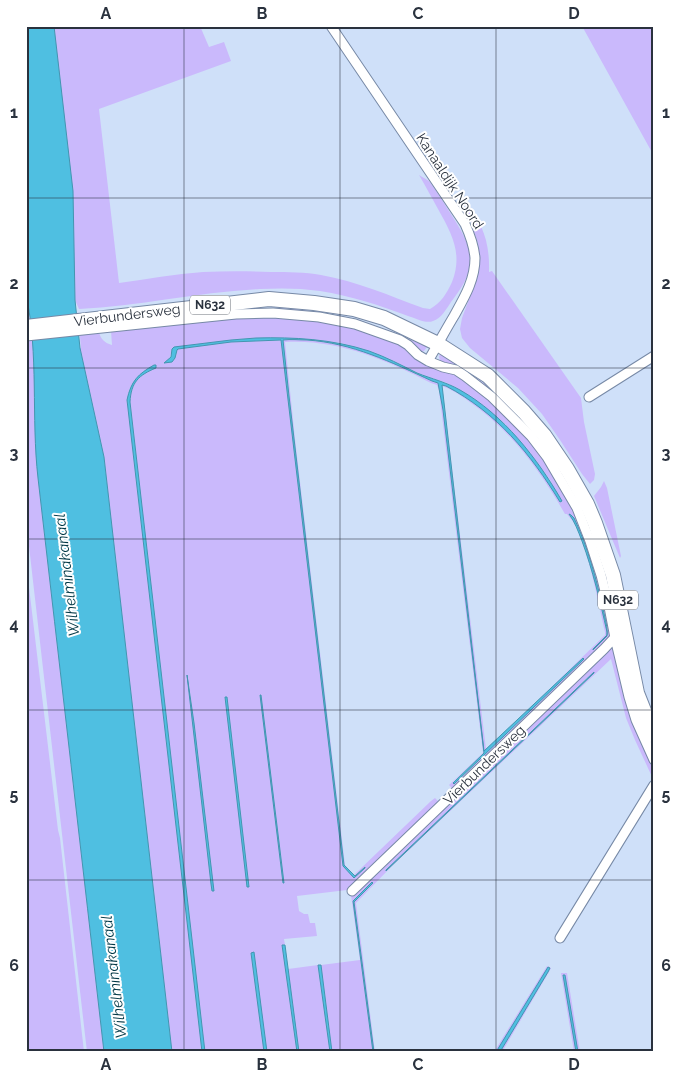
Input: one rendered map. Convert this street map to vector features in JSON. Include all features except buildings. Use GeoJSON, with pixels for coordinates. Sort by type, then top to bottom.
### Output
{"type":"FeatureCollection","features":[{"type":"Feature","properties":{"kind":"main road","name":"Vierbundersweg"},"geometry":{"type":"LineString","coordinates":[[26,327],[107,322],[269,299],[314,302],[354,309],[384,318],[438,344],[488,376],[544,435],[568,469],[595,523],[613,576],[619,633],[637,693],[654,736]]}},
{"type":"Feature","properties":{"kind":"street","name":"Kanaaldijk Noord"},"geometry":{"type":"LineString","coordinates":[[331,26],[465,224],[471,237],[475,258],[472,280],[428,360]]}},
{"type":"Feature","properties":{"kind":"street","name":"Vierbundersweg"},"geometry":{"type":"LineString","coordinates":[[26,336],[107,322],[273,313],[319,317],[355,324],[400,340],[418,355],[443,367],[456,370],[465,376],[492,397],[515,419],[547,457],[577,508],[596,558],[619,633],[629,696],[636,720],[654,760]]}},
{"type":"Feature","properties":{"kind":"street"},"geometry":{"type":"LineString","coordinates":[[589,397],[654,356]]}},
{"type":"Feature","properties":{"kind":"street","name":"Vierbundersweg"},"geometry":{"type":"LineString","coordinates":[[352,891],[580,673],[619,633]]}},
{"type":"Feature","properties":{"kind":"street"},"geometry":{"type":"LineString","coordinates":[[560,938],[654,785]]}},
{"type":"Feature","properties":{"kind":"shaded area"},"geometry":{"type":"Polygon","coordinates":[[[54,26],[200,26],[209,47],[224,42],[231,61],[99,109],[119,283],[203,272],[303,273],[347,281],[430,309],[443,297],[452,282],[455,272],[456,253],[448,227],[419,175],[433,186],[465,238],[470,253],[470,267],[466,278],[446,310],[436,320],[427,322],[343,295],[290,288],[237,291],[79,309],[75,300],[54,26]]]}},
{"type":"Feature","properties":{"kind":"shaded area"},"geometry":{"type":"Polygon","coordinates":[[[582,26],[654,26],[654,156],[582,26]]]}},
{"type":"Feature","properties":{"kind":"shaded area"},"geometry":{"type":"Polygon","coordinates":[[[463,198],[484,232],[488,250],[489,272],[492,271],[581,398],[595,474],[594,480],[590,484],[542,414],[518,388],[470,348],[462,338],[460,329],[462,318],[477,278],[479,262],[478,244],[463,198]]]}},
{"type":"Feature","properties":{"kind":"shaded area"},"geometry":{"type":"Polygon","coordinates":[[[26,294],[34,363],[38,478],[104,1052],[87,1052],[26,520],[26,294]]]}},
{"type":"Feature","properties":{"kind":"shaded area"},"geometry":{"type":"Polygon","coordinates":[[[254,308],[300,310],[343,317],[385,329],[427,347],[424,351],[420,352],[322,315],[211,311],[254,308]]]}},
{"type":"Feature","properties":{"kind":"shaded area"},"geometry":{"type":"Polygon","coordinates":[[[97,312],[100,336],[112,345],[111,331],[198,321],[265,316],[318,320],[361,329],[400,343],[480,390],[519,428],[545,460],[567,495],[591,552],[613,638],[457,788],[452,788],[449,785],[483,753],[437,385],[360,352],[323,344],[285,342],[345,865],[354,875],[431,801],[435,798],[438,801],[437,806],[348,892],[347,890],[297,896],[299,911],[308,914],[310,923],[315,923],[317,936],[284,939],[285,945],[282,945],[297,1052],[267,1052],[253,953],[251,953],[264,1052],[205,1052],[130,402],[134,384],[145,373],[156,368],[155,365],[144,371],[130,388],[127,400],[202,1052],[172,1052],[104,457],[81,348],[78,314],[97,312]],[[256,338],[174,347],[168,360],[175,358],[178,349],[231,342],[281,340],[343,866],[355,878],[344,865],[283,340],[324,342],[356,349],[438,383],[443,410],[484,753],[453,782],[454,784],[583,658],[484,752],[444,403],[486,749],[605,635],[585,550],[591,566],[607,632],[592,568],[577,525],[573,519],[578,532],[574,523],[565,514],[527,457],[492,419],[442,385],[446,386],[465,397],[497,422],[537,467],[560,502],[550,480],[519,440],[504,423],[447,383],[417,373],[382,356],[341,343],[306,339],[256,338]],[[188,675],[211,884],[213,887],[188,675]],[[225,697],[248,887],[227,697],[225,697]],[[263,714],[283,883],[284,883],[263,714]]]}},
{"type":"Feature","properties":{"kind":"shaded area"},"geometry":{"type":"Polygon","coordinates":[[[440,354],[477,378],[502,398],[523,420],[531,432],[441,363],[440,354]]]}},
{"type":"Feature","properties":{"kind":"shaded area"},"geometry":{"type":"Polygon","coordinates":[[[604,481],[607,488],[620,558],[594,496],[604,481]]]}},
{"type":"Feature","properties":{"kind":"shaded area"},"geometry":{"type":"Polygon","coordinates":[[[26,562],[60,838],[84,1052],[26,1052],[26,562]]]}},
{"type":"Feature","properties":{"kind":"shaded area"},"geometry":{"type":"Polygon","coordinates":[[[614,643],[647,752],[654,767],[654,781],[626,718],[611,659],[391,867],[356,903],[375,1052],[354,902],[373,884],[353,901],[373,1052],[332,1052],[321,965],[360,960],[351,895],[614,643]],[[587,678],[386,870],[387,870],[587,678]]]}},
{"type":"Feature","properties":{"kind":"shaded area"},"geometry":{"type":"Polygon","coordinates":[[[318,965],[330,1052],[299,1052],[288,969],[318,965]]]}},
{"type":"Feature","properties":{"kind":"shaded area"},"geometry":{"type":"Polygon","coordinates":[[[547,966],[551,968],[549,972],[502,1052],[500,1052],[549,968],[496,1052],[494,1052],[547,966]]]}},
{"type":"Feature","properties":{"kind":"shaded area"},"geometry":{"type":"Polygon","coordinates":[[[561,973],[567,973],[580,1052],[578,1052],[563,975],[576,1052],[574,1052],[561,973]]]}},
{"type":"Feature","properties":{"kind":"water","name":"Wilhelminakanaal"},"geometry":{"type":"Polygon","coordinates":[[[26,26],[54,26],[73,191],[75,300],[80,348],[104,457],[172,1052],[104,1052],[36,455],[34,363],[26,294],[26,26]]]}},
{"type":"Feature","properties":{"kind":"water"},"geometry":{"type":"Polygon","coordinates":[[[256,338],[313,340],[355,347],[369,351],[460,390],[491,412],[518,439],[542,469],[562,501],[560,502],[524,451],[497,422],[464,397],[442,385],[484,751],[584,659],[454,784],[484,753],[443,410],[438,383],[356,349],[324,342],[283,340],[344,865],[355,876],[365,867],[354,878],[343,866],[281,340],[231,342],[178,349],[172,362],[164,363],[171,357],[174,347],[256,338]]]}},
{"type":"Feature","properties":{"kind":"water"},"geometry":{"type":"Polygon","coordinates":[[[156,365],[156,368],[145,373],[134,384],[130,402],[205,1052],[202,1052],[127,400],[136,379],[156,365]]]}},
{"type":"Feature","properties":{"kind":"water"},"geometry":{"type":"Polygon","coordinates":[[[569,514],[574,518],[587,551],[607,632],[586,552],[569,514]]]}},
{"type":"Feature","properties":{"kind":"water"},"geometry":{"type":"Polygon","coordinates":[[[594,673],[386,871],[386,870],[594,673]]]}},
{"type":"Feature","properties":{"kind":"water"},"geometry":{"type":"Polygon","coordinates":[[[187,675],[214,891],[212,891],[211,884],[187,675]]]}},
{"type":"Feature","properties":{"kind":"water"},"geometry":{"type":"Polygon","coordinates":[[[261,695],[284,883],[283,883],[261,695]]]}},
{"type":"Feature","properties":{"kind":"water"},"geometry":{"type":"Polygon","coordinates":[[[225,697],[227,697],[249,887],[247,887],[225,697]]]}},
{"type":"Feature","properties":{"kind":"water"},"geometry":{"type":"Polygon","coordinates":[[[372,882],[354,902],[374,1052],[353,901],[372,882]]]}},
{"type":"Feature","properties":{"kind":"water"},"geometry":{"type":"Polygon","coordinates":[[[282,945],[285,945],[299,1052],[297,1052],[282,945]]]}},
{"type":"Feature","properties":{"kind":"water"},"geometry":{"type":"Polygon","coordinates":[[[254,952],[267,1052],[264,1052],[251,953],[254,952]]]}},
{"type":"Feature","properties":{"kind":"water"},"geometry":{"type":"Polygon","coordinates":[[[318,965],[321,965],[332,1052],[330,1052],[318,965]]]}},
{"type":"Feature","properties":{"kind":"water"},"geometry":{"type":"Polygon","coordinates":[[[548,967],[550,968],[548,972],[500,1052],[496,1052],[548,967]]]}},
{"type":"Feature","properties":{"kind":"water"},"geometry":{"type":"Polygon","coordinates":[[[563,975],[565,975],[578,1052],[576,1052],[563,975]]]}}]}
